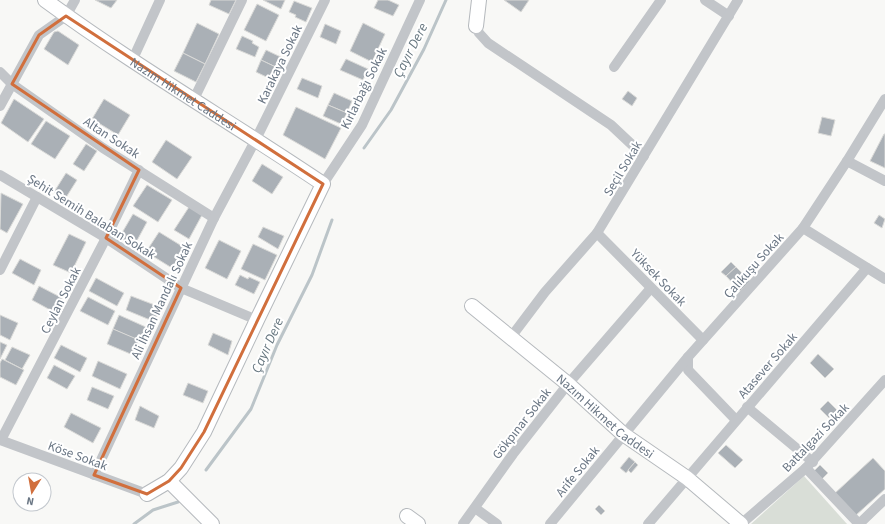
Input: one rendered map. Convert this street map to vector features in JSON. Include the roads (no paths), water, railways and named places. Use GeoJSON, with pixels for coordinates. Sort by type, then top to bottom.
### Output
{"type":"FeatureCollection","features":[{"type":"Feature","properties":{"kind":"street","name":"Nazım Hikmet Caddesi"},"geometry":{"type":"LineString","coordinates":[[45,0],[132,61],[194,99],[323,184]]}},
{"type":"Feature","properties":{"kind":"street"},"geometry":{"type":"LineString","coordinates":[[0,106],[39,35],[66,16],[75,0]]}},
{"type":"Feature","properties":{"kind":"street"},"geometry":{"type":"LineString","coordinates":[[132,61],[160,0]]}},
{"type":"Feature","properties":{"kind":"street"},"geometry":{"type":"LineString","coordinates":[[194,99],[242,0]]}},
{"type":"Feature","properties":{"kind":"street","name":"Karakaya Sokak"},"geometry":{"type":"LineString","coordinates":[[256,139],[325,0]]}},
{"type":"Feature","properties":{"kind":"street","name":"Kırlarbağı Sokak"},"geometry":{"type":"LineString","coordinates":[[323,184],[362,125],[420,0]]}},
{"type":"Feature","properties":{"kind":"street"},"geometry":{"type":"LineString","coordinates":[[479,0],[476,26],[479,33],[488,43],[611,125],[644,156]]}},
{"type":"Feature","properties":{"kind":"street"},"geometry":{"type":"LineString","coordinates":[[614,67],[661,0]]}},
{"type":"Feature","properties":{"kind":"street"},"geometry":{"type":"LineString","coordinates":[[705,0],[729,16]]}},
{"type":"Feature","properties":{"kind":"street","name":"Seçil Sokak"},"geometry":{"type":"LineString","coordinates":[[510,337],[545,292],[597,233],[738,0]]}},
{"type":"Feature","properties":{"kind":"street","name":"Altan Sokak"},"geometry":{"type":"LineString","coordinates":[[0,72],[12,84],[103,148],[214,218]]}},
{"type":"Feature","properties":{"kind":"street","name":"Çalıkuşu Sokak"},"geometry":{"type":"LineString","coordinates":[[623,434],[688,357],[803,228],[885,99]]}},
{"type":"Feature","properties":{"kind":"street","name":"Ali İhsan Mandalı Sokak"},"geometry":{"type":"LineString","coordinates":[[94,475],[214,218],[256,139]]}},
{"type":"Feature","properties":{"kind":"street"},"geometry":{"type":"LineString","coordinates":[[847,161],[885,181]]}},
{"type":"Feature","properties":{"kind":"street","name":"Ceylan Sokak"},"geometry":{"type":"LineString","coordinates":[[0,440],[106,238],[139,170]]}},
{"type":"Feature","properties":{"kind":"street","name":"Şehit Semih Balaban Sokak"},"geometry":{"type":"LineString","coordinates":[[0,175],[106,238],[181,288],[256,320]]}},
{"type":"Feature","properties":{"kind":"street"},"geometry":{"type":"LineString","coordinates":[[147,494],[169,481],[181,468],[204,432],[256,320],[323,184]]}},
{"type":"Feature","properties":{"kind":"street"},"geometry":{"type":"LineString","coordinates":[[0,270],[37,197]]}},
{"type":"Feature","properties":{"kind":"street"},"geometry":{"type":"LineString","coordinates":[[803,228],[885,279]]}},
{"type":"Feature","properties":{"kind":"street","name":"Yüksek Sokak"},"geometry":{"type":"LineString","coordinates":[[597,233],[703,340]]}},
{"type":"Feature","properties":{"kind":"street","name":"Atasever Sokak"},"geometry":{"type":"LineString","coordinates":[[648,524],[867,268]]}},
{"type":"Feature","properties":{"kind":"street","name":"Gökpınar Sokak"},"geometry":{"type":"LineString","coordinates":[[463,524],[513,454],[568,384],[651,288]]}},
{"type":"Feature","properties":{"kind":"street","name":"Nazım Hikmet Caddesi"},"geometry":{"type":"LineString","coordinates":[[472,306],[568,384],[623,434],[687,478],[741,524]]}},
{"type":"Feature","properties":{"kind":"street"},"geometry":{"type":"LineString","coordinates":[[688,357],[688,370],[736,420]]}},
{"type":"Feature","properties":{"kind":"street","name":"Battalgazi Sokak"},"geometry":{"type":"LineString","coordinates":[[741,524],[809,465],[885,380]]}},
{"type":"Feature","properties":{"kind":"street"},"geometry":{"type":"LineString","coordinates":[[747,407],[809,465],[859,524],[885,499]]}},
{"type":"Feature","properties":{"kind":"street","name":"Arife Sokak"},"geometry":{"type":"LineString","coordinates":[[550,524],[623,434]]}},
{"type":"Feature","properties":{"kind":"street","name":"Köse Sokak"},"geometry":{"type":"LineString","coordinates":[[0,440],[147,494]]}},
{"type":"Feature","properties":{"kind":"street"},"geometry":{"type":"LineString","coordinates":[[169,481],[212,524]]}},
{"type":"Feature","properties":{"kind":"street"},"geometry":{"type":"LineString","coordinates":[[475,508],[497,524]]}},
{"type":"Feature","properties":{"kind":"street"},"geometry":{"type":"LineString","coordinates":[[406,516],[418,524]]}},
{"type":"Feature","properties":{"kind":"waterway","name":"Çayır Dere"},"geometry":{"type":"LineString","coordinates":[[364,148],[391,110],[424,49],[446,0]]}},
{"type":"Feature","properties":{"kind":"waterway","name":"Çayır Dere"},"geometry":{"type":"LineString","coordinates":[[206,470],[251,409],[277,345],[312,275],[332,220]]}},
{"type":"Feature","properties":{"kind":"waterway","name":"Çayır Dere"},"geometry":{"type":"LineString","coordinates":[[134,524],[153,510],[178,502]]}}]}
